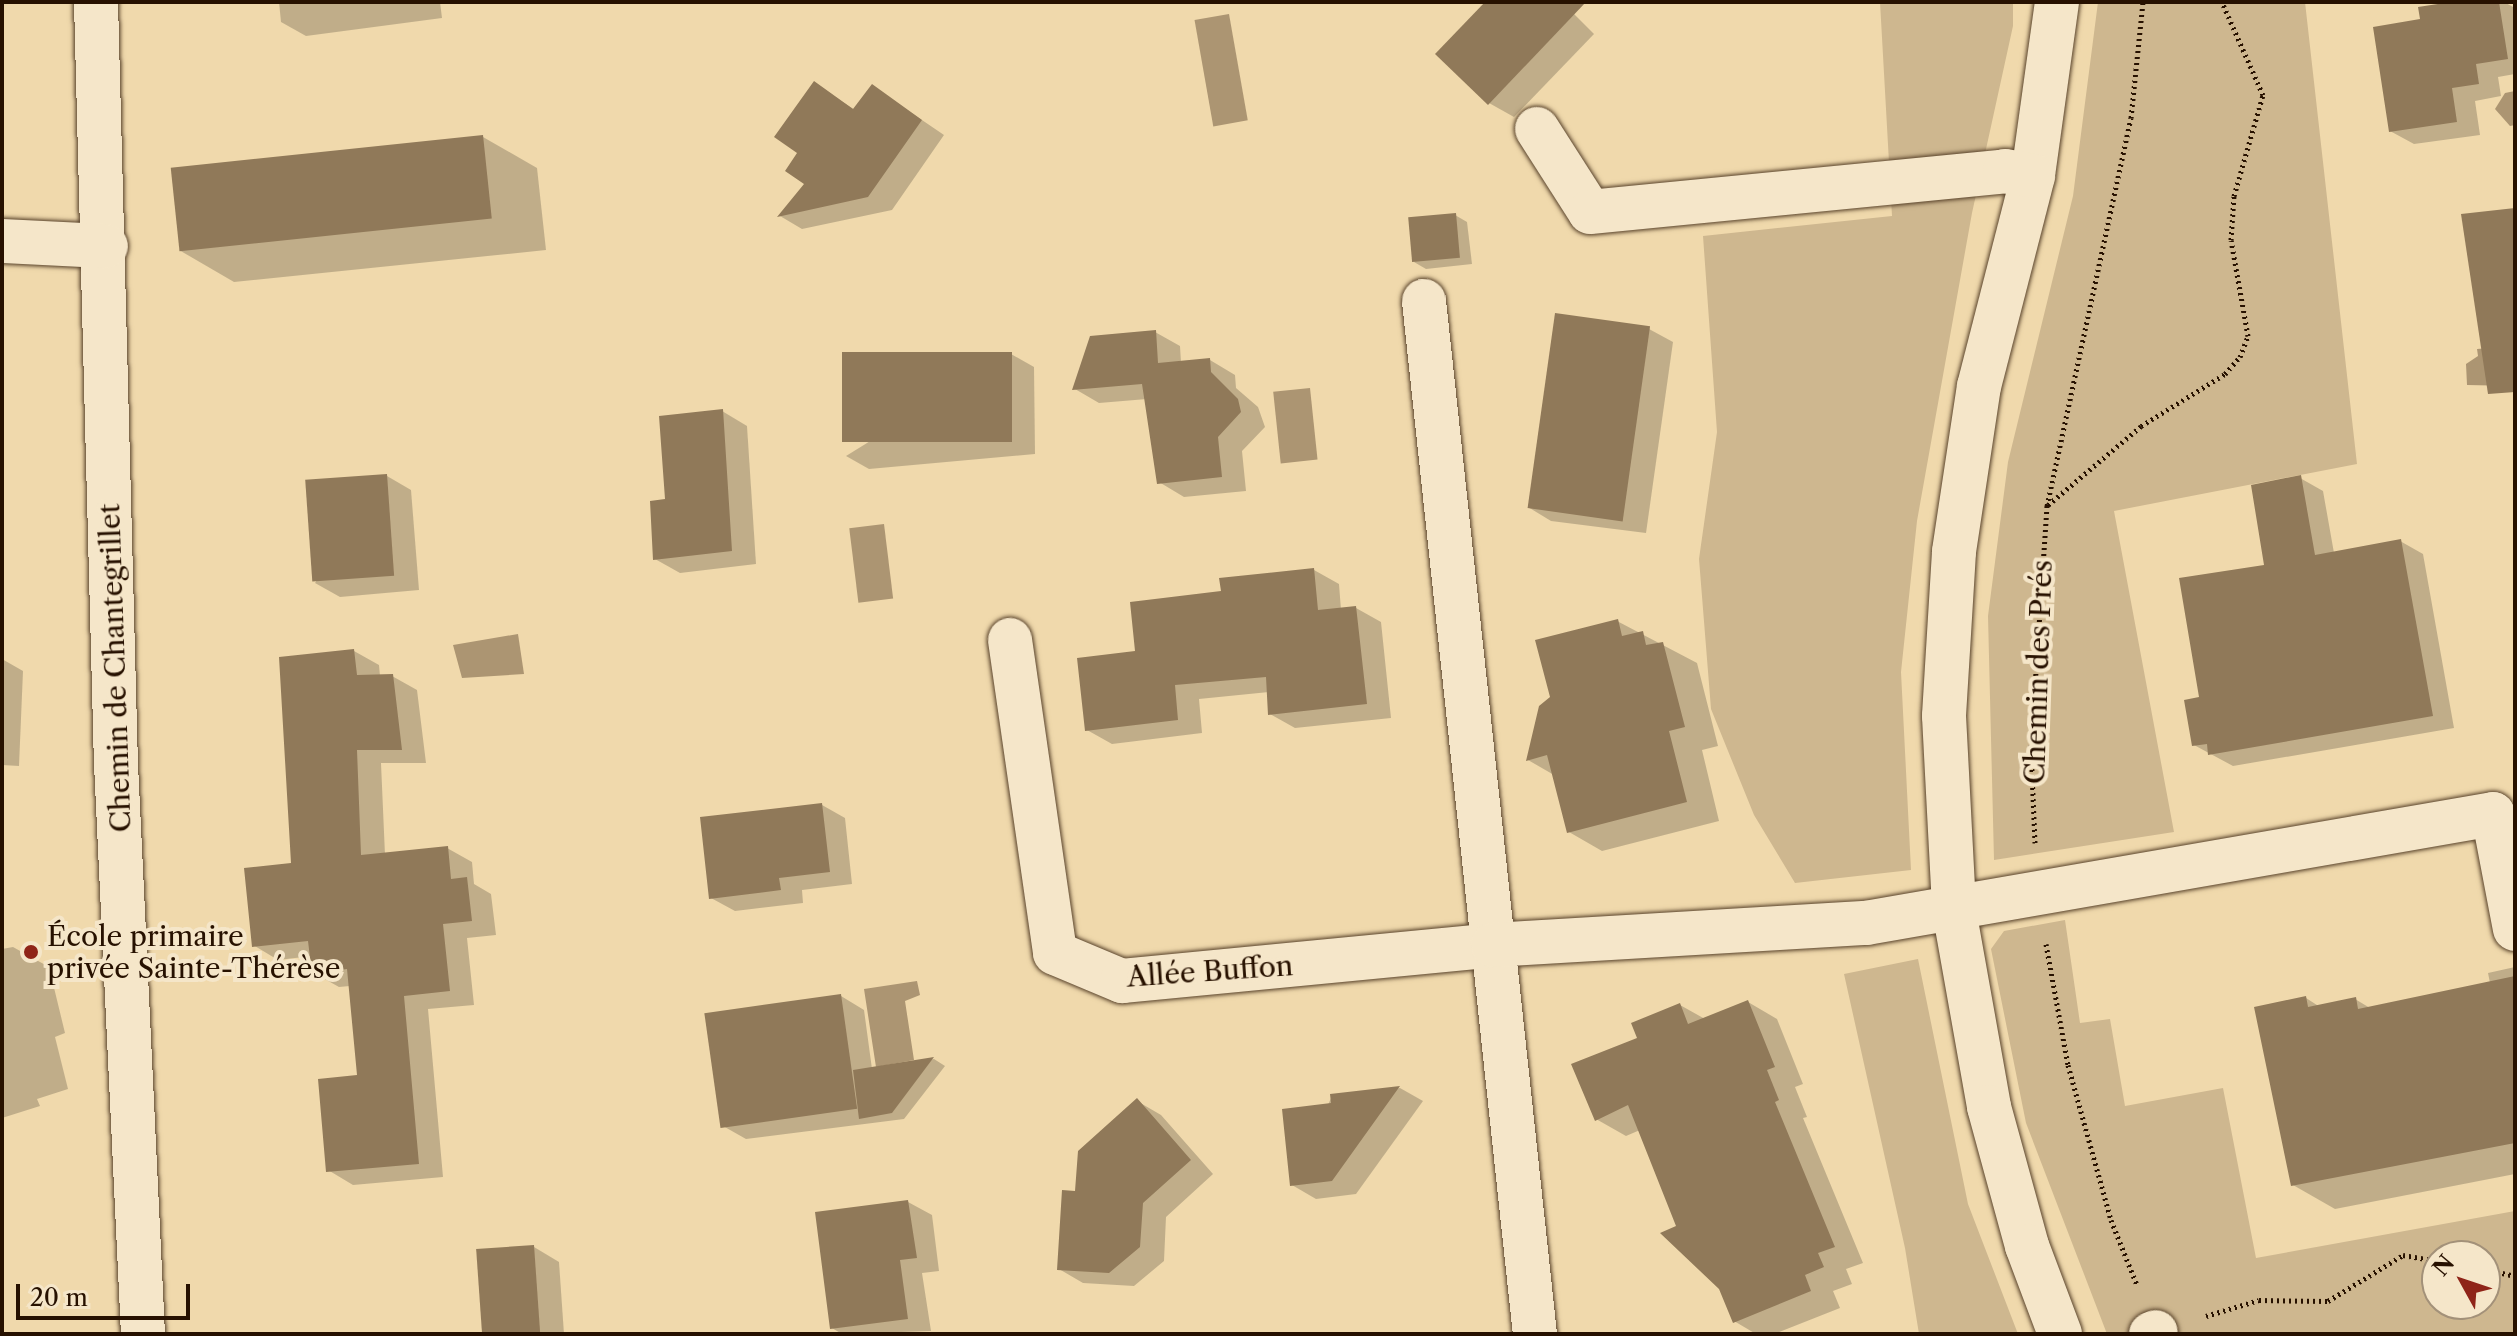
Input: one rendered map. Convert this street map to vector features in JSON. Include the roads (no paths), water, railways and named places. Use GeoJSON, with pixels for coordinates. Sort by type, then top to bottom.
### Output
{"type":"FeatureCollection","features":[{"type":"Feature","properties":{"kind":"street","name":"Chemin de Chantegrillet"},"geometry":{"type":"LineString","coordinates":[[96,2],[106,246],[116,764],[143,1334]]}},
{"type":"Feature","properties":{"kind":"street"},"geometry":{"type":"LineString","coordinates":[[2057,2],[2033,176],[1979,386],[1954,552],[1944,716],[1954,910],[1989,1107],[2027,1246],[2060,1334]]}},
{"type":"Feature","properties":{"kind":"street"},"geometry":{"type":"LineString","coordinates":[[1537,129],[1590,212],[2005,171],[2033,176]]}},
{"type":"Feature","properties":{"kind":"street"},"geometry":{"type":"LineString","coordinates":[[2,241],[106,246]]}},
{"type":"Feature","properties":{"kind":"street"},"geometry":{"type":"LineString","coordinates":[[1424,301],[1535,1334]]}},
{"type":"Feature","properties":{"kind":"street","name":"Allée Buffon"},"geometry":{"type":"LineString","coordinates":[[1010,640],[1055,953],[1122,981],[1493,945],[1866,923],[2037,897],[2493,814],[2515,929]]}},
{"type":"Feature","properties":{"kind":"place","name":"École primaire privée Sainte-Thérèse"},"geometry":{"type":"Point","coordinates":[31,952]}}]}
